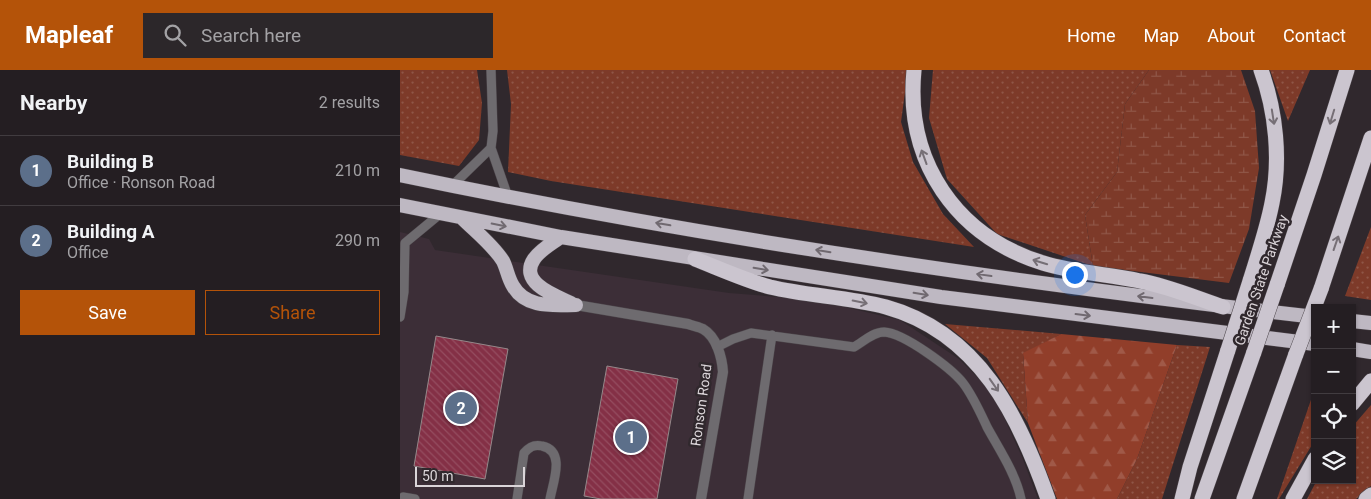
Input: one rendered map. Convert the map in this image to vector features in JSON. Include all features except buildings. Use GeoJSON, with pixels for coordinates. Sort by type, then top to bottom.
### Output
{"type":"FeatureCollection","features":[{"type":"Feature","properties":{"kind":"highway"},"geometry":{"type":"LineString","coordinates":[[914,70],[912,105],[920,146],[928,167],[949,200],[964,217],[994,242],[1045,264],[1142,281],[1223,307]]}},
{"type":"Feature","properties":{"kind":"highway"},"geometry":{"type":"LineString","coordinates":[[1182,499],[1190,467],[1250,281],[1273,201],[1276,137],[1268,94],[1261,70]]}},
{"type":"Feature","properties":{"kind":"highway","name":"Garden State Parkway"},"geometry":{"type":"LineString","coordinates":[[1202,499],[1277,285],[1347,70]]}},
{"type":"Feature","properties":{"kind":"highway"},"geometry":{"type":"LineString","coordinates":[[1244,499],[1321,289],[1371,138]]}},
{"type":"Feature","properties":{"kind":"highway"},"geometry":{"type":"LineString","coordinates":[[400,175],[508,197],[709,233],[1022,281],[1311,317]]}},
{"type":"Feature","properties":{"kind":"highway"},"geometry":{"type":"LineString","coordinates":[[400,206],[561,237],[941,297],[1311,343]]}},
{"type":"Feature","properties":{"kind":"highway"},"geometry":{"type":"LineString","coordinates":[[462,218],[498,254],[512,286],[524,299],[542,305],[576,305]]}},
{"type":"Feature","properties":{"kind":"highway"},"geometry":{"type":"LineString","coordinates":[[561,237],[534,260],[531,266],[531,275],[534,282],[542,288],[576,305]]}},
{"type":"Feature","properties":{"kind":"highway"},"geometry":{"type":"LineString","coordinates":[[695,259],[769,287],[889,308],[921,321],[948,337],[983,370],[1003,398],[1021,432],[1048,499]]}},
{"type":"Feature","properties":{"kind":"highway"},"geometry":{"type":"LineString","coordinates":[[1356,321],[1371,323]]}},
{"type":"Feature","properties":{"kind":"highway"},"geometry":{"type":"LineString","coordinates":[[1356,350],[1371,352]]}},
{"type":"Feature","properties":{"kind":"highway"},"geometry":{"type":"LineString","coordinates":[[1356,399],[1367,385]]}},
{"type":"Feature","properties":{"kind":"highway"},"geometry":{"type":"LineString","coordinates":[[1292,499],[1311,466]]}},
{"type":"Feature","properties":{"kind":"highway"},"geometry":{"type":"LineString","coordinates":[[1366,499],[1371,495]]}},
{"type":"Feature","properties":{"kind":"street","name":"Ronson Road"},"geometry":{"type":"LineString","coordinates":[[576,305],[688,324],[704,330],[710,335],[722,357],[723,372],[701,499]]}},
{"type":"Feature","properties":{"kind":"lane"},"geometry":{"type":"LineString","coordinates":[[491,70],[493,131],[491,148],[508,197]]}},
{"type":"Feature","properties":{"kind":"lane"},"geometry":{"type":"LineString","coordinates":[[452,186],[491,148]]}},
{"type":"Feature","properties":{"kind":"lane"},"geometry":{"type":"LineString","coordinates":[[400,317],[403,242],[440,214]]}},
{"type":"Feature","properties":{"kind":"lane"},"geometry":{"type":"LineString","coordinates":[[717,347],[751,332],[854,347],[875,334],[886,332],[910,343],[933,356],[962,382],[998,448],[1021,499]]}},
{"type":"Feature","properties":{"kind":"lane"},"geometry":{"type":"LineString","coordinates":[[748,499],[772,335]]}},
{"type":"Feature","properties":{"kind":"lane"},"geometry":{"type":"LineString","coordinates":[[517,499],[524,453],[535,445],[543,446],[555,453],[557,461],[550,499]]}},
{"type":"Feature","properties":{"kind":"lane"},"geometry":{"type":"LineString","coordinates":[[403,499],[403,497],[415,499]]}},
{"type":"Feature","properties":{"kind":"shaded area"},"geometry":{"type":"Polygon","coordinates":[[[400,232],[429,239],[435,250],[729,293],[815,300],[900,320],[959,359],[993,393],[1022,457],[1038,499],[400,499],[400,232]]]}},
{"type":"Feature","properties":{"kind":"green space"},"geometry":{"type":"Polygon","coordinates":[[[400,70],[477,70],[482,103],[479,140],[459,166],[400,155],[400,70]]]}},
{"type":"Feature","properties":{"kind":"green space"},"geometry":{"type":"Polygon","coordinates":[[[507,70],[908,70],[901,122],[913,162],[943,214],[974,247],[551,181],[508,172],[511,104],[507,70]]]}},
{"type":"Feature","properties":{"kind":"green space"},"geometry":{"type":"Polygon","coordinates":[[[933,70],[1149,70],[1125,104],[1117,172],[1085,215],[1093,266],[997,234],[947,179],[929,118],[933,70]]]}},
{"type":"Feature","properties":{"kind":"green space"},"geometry":{"type":"Polygon","coordinates":[[[1149,70],[1241,70],[1255,111],[1259,168],[1249,229],[1229,283],[1093,266],[1085,215],[1117,172],[1125,104],[1149,70]]]}},
{"type":"Feature","properties":{"kind":"green space"},"geometry":{"type":"Polygon","coordinates":[[[1270,70],[1310,70],[1288,121],[1270,70]]]}},
{"type":"Feature","properties":{"kind":"green space"},"geometry":{"type":"Polygon","coordinates":[[[1371,227],[1371,300],[1345,296],[1371,227]]]}},
{"type":"Feature","properties":{"kind":"green space"},"geometry":{"type":"Polygon","coordinates":[[[945,324],[1061,334],[1023,354],[1028,423],[987,358],[945,324]]]}},
{"type":"Feature","properties":{"kind":"green space"},"geometry":{"type":"Polygon","coordinates":[[[1061,334],[1177,345],[1137,459],[1117,499],[1057,499],[1028,423],[1023,353],[1061,334]]]}},
{"type":"Feature","properties":{"kind":"green space"},"geometry":{"type":"Polygon","coordinates":[[[1177,345],[1210,347],[1162,499],[1117,499],[1137,459],[1177,345]]]}},
{"type":"Feature","properties":{"kind":"green space"},"geometry":{"type":"Polygon","coordinates":[[[1311,400],[1311,447],[1279,499],[1277,499],[1311,400]]]}},
{"type":"Feature","properties":{"kind":"green space"},"geometry":{"type":"Polygon","coordinates":[[[1371,405],[1371,486],[1356,499],[1307,499],[1315,484],[1356,484],[1356,422],[1371,405]]]}},
{"type":"Feature","properties":{"kind":"place","name":"Building A"},"geometry":{"type":"Point","coordinates":[461,408]}},
{"type":"Feature","properties":{"kind":"place","name":"Building B"},"geometry":{"type":"Point","coordinates":[631,437]}}]}
